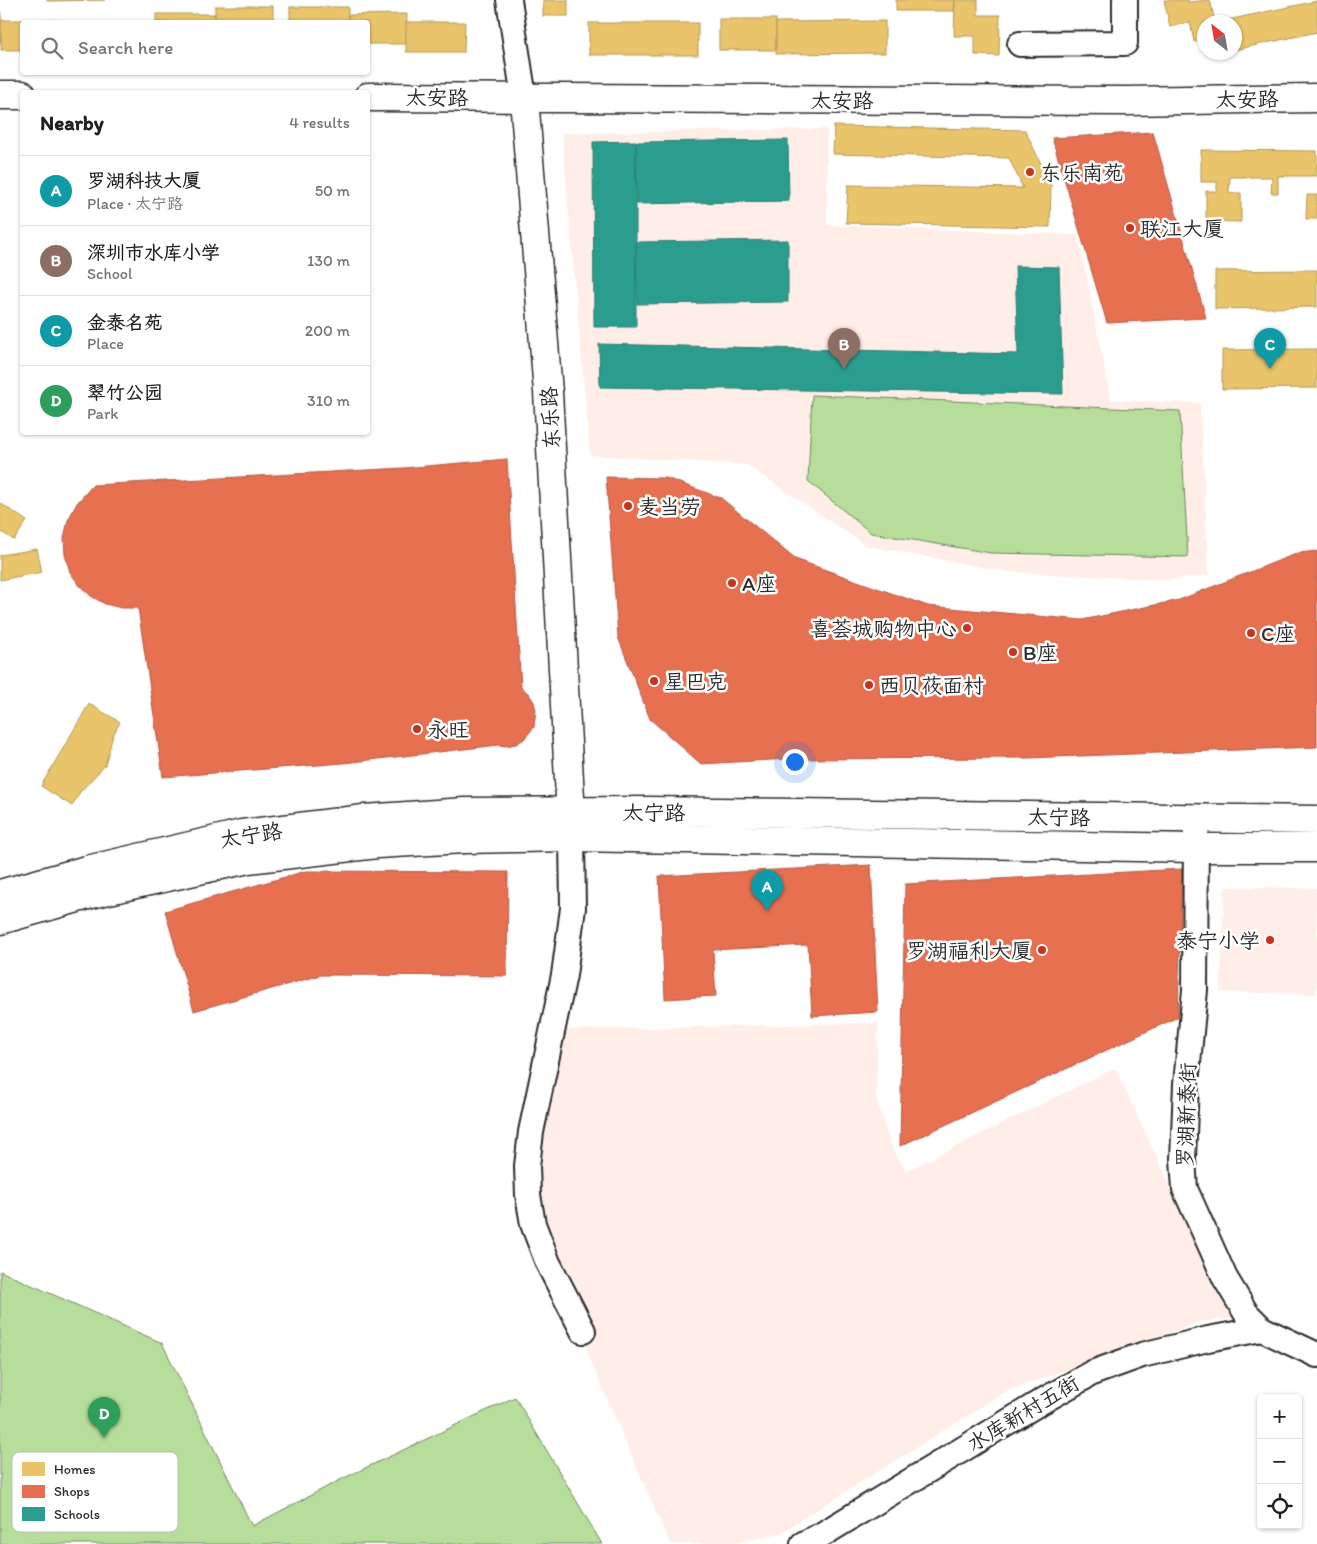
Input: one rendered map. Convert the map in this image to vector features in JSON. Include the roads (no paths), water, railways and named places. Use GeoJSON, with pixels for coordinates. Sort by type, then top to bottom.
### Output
{"type":"FeatureCollection","features":[{"type":"Feature","properties":{"kind":"main road"},"geometry":{"type":"LineString","coordinates":[[0,95],[20,95]]}},
{"type":"Feature","properties":{"kind":"main road","name":"太安路"},"geometry":{"type":"LineString","coordinates":[[370,97],[1127,101],[1317,98]]}},
{"type":"Feature","properties":{"kind":"main road","name":"东乐路"},"geometry":{"type":"LineString","coordinates":[[524,98],[548,392],[571,824]]}},
{"type":"Feature","properties":{"kind":"main road","name":"太宁路"},"geometry":{"type":"LineString","coordinates":[[0,894],[87,870],[242,834],[364,820],[456,813],[571,824],[1196,848],[1317,848]]}},
{"type":"Feature","properties":{"kind":"main road","name":"太宁路"},"geometry":{"type":"LineString","coordinates":[[0,920],[95,893],[248,859],[377,844],[464,839],[571,824],[1196,819],[1317,820]]}},
{"type":"Feature","properties":{"kind":"street","name":"东乐路"},"geometry":{"type":"LineString","coordinates":[[509,0],[524,98]]}},
{"type":"Feature","properties":{"kind":"street"},"geometry":{"type":"LineString","coordinates":[[1020,44],[1124,44],[1125,0]]}},
{"type":"Feature","properties":{"kind":"street","name":"罗湖新泰街"},"geometry":{"type":"LineString","coordinates":[[1196,819],[1195,990],[1186,1084],[1183,1160],[1185,1189],[1225,1278],[1246,1313],[1262,1329],[1317,1355]]}},
{"type":"Feature","properties":{"kind":"street"},"geometry":{"type":"LineString","coordinates":[[571,824],[573,908],[564,975],[531,1132],[527,1166],[528,1195],[533,1224],[548,1263],[583,1331]]}},
{"type":"Feature","properties":{"kind":"street","name":"水库新村五街"},"geometry":{"type":"LineString","coordinates":[[803,1544],[1092,1373],[1142,1355],[1208,1339],[1262,1329]]}},
{"type":"Feature","properties":{"kind":"place","name":"东乐南苑"},"geometry":{"type":"Point","coordinates":[1030,172]}},
{"type":"Feature","properties":{"kind":"place","name":"联江大厦"},"geometry":{"type":"Point","coordinates":[1130,228]}},
{"type":"Feature","properties":{"kind":"place","name":"深圳市水库小学"},"geometry":{"type":"Point","coordinates":[844,369]}},
{"type":"Feature","properties":{"kind":"place","name":"金泰名苑"},"geometry":{"type":"Point","coordinates":[1270,369]}},
{"type":"Feature","properties":{"kind":"place","name":"麦当劳"},"geometry":{"type":"Point","coordinates":[628,506]}},
{"type":"Feature","properties":{"kind":"place","name":"A座"},"geometry":{"type":"Point","coordinates":[732,583]}},
{"type":"Feature","properties":{"kind":"place","name":"喜荟城购物中心"},"geometry":{"type":"Point","coordinates":[967,628]}},
{"type":"Feature","properties":{"kind":"place","name":"C座"},"geometry":{"type":"Point","coordinates":[1251,633]}},
{"type":"Feature","properties":{"kind":"place","name":"B座"},"geometry":{"type":"Point","coordinates":[1013,652]}},
{"type":"Feature","properties":{"kind":"place","name":"星巴克"},"geometry":{"type":"Point","coordinates":[654,681]}},
{"type":"Feature","properties":{"kind":"place","name":"西贝莜面村"},"geometry":{"type":"Point","coordinates":[869,685]}},
{"type":"Feature","properties":{"kind":"place","name":"永旺"},"geometry":{"type":"Point","coordinates":[417,729]}},
{"type":"Feature","properties":{"kind":"place","name":"罗湖科技大厦"},"geometry":{"type":"Point","coordinates":[767,911]}},
{"type":"Feature","properties":{"kind":"place","name":"泰宁小学"},"geometry":{"type":"Point","coordinates":[1270,940]}},
{"type":"Feature","properties":{"kind":"place","name":"罗湖福利大厦"},"geometry":{"type":"Point","coordinates":[1042,950]}},
{"type":"Feature","properties":{"kind":"place","name":"翠竹公园"},"geometry":{"type":"Point","coordinates":[104,1438]}}]}
